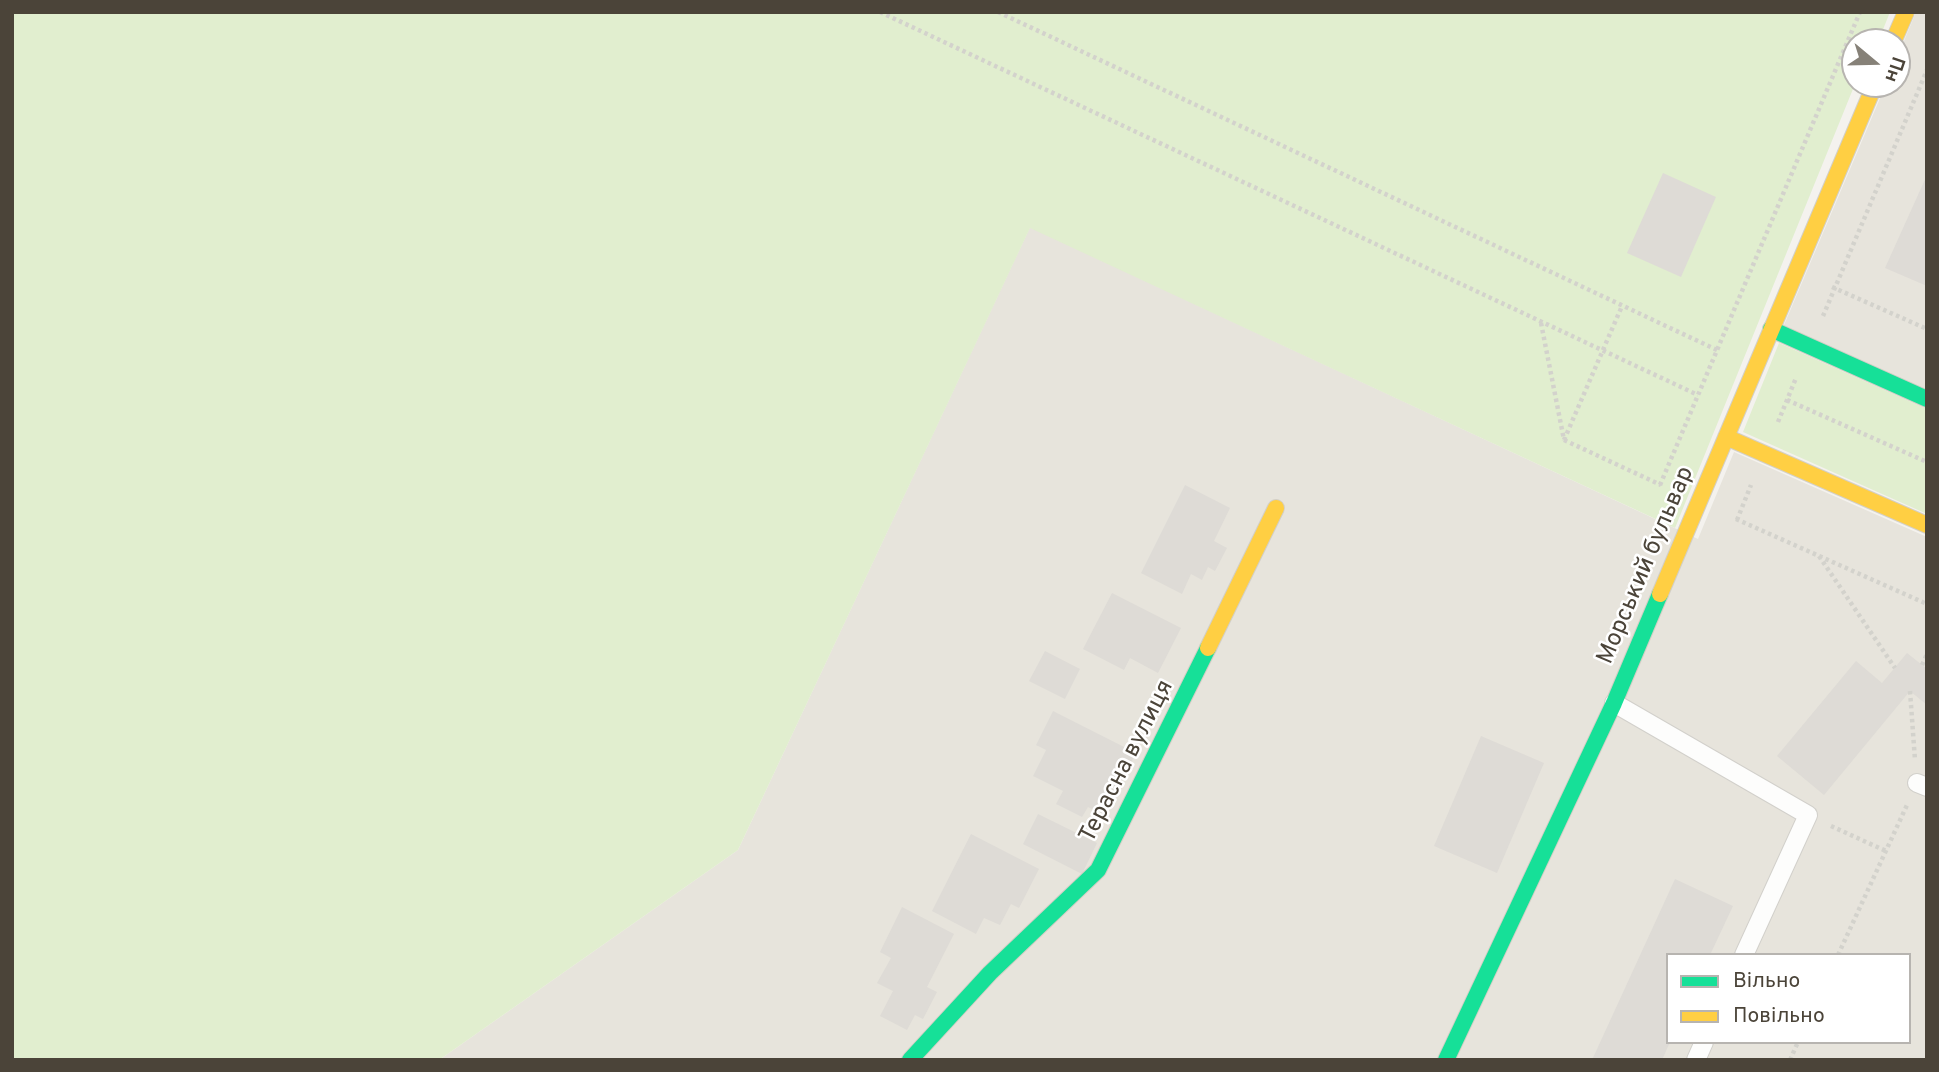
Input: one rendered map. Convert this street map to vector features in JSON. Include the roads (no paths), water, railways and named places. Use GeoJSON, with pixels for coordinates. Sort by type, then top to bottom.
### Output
{"type":"FeatureCollection","features":[{"type":"Feature","properties":{"kind":"street","name":"Морський бульвар"},"geometry":{"type":"LineString","coordinates":[[1446,1060],[1614,703],[1869,98]]}},
{"type":"Feature","properties":{"kind":"street"},"geometry":{"type":"LineString","coordinates":[[1771,329],[1927,399]]}},
{"type":"Feature","properties":{"kind":"street"},"geometry":{"type":"LineString","coordinates":[[1726,436],[1927,525]]}},
{"type":"Feature","properties":{"kind":"street","name":"Терасна вулиця"},"geometry":{"type":"LineString","coordinates":[[910,1060],[990,973],[1098,870],[1276,508]]}},
{"type":"Feature","properties":{"kind":"lane"},"geometry":{"type":"LineString","coordinates":[[1614,703],[1808,815],[1745,953]]}},
{"type":"Feature","properties":{"kind":"lane"},"geometry":{"type":"LineString","coordinates":[[1696,1060],[1703,1044]]}}]}
